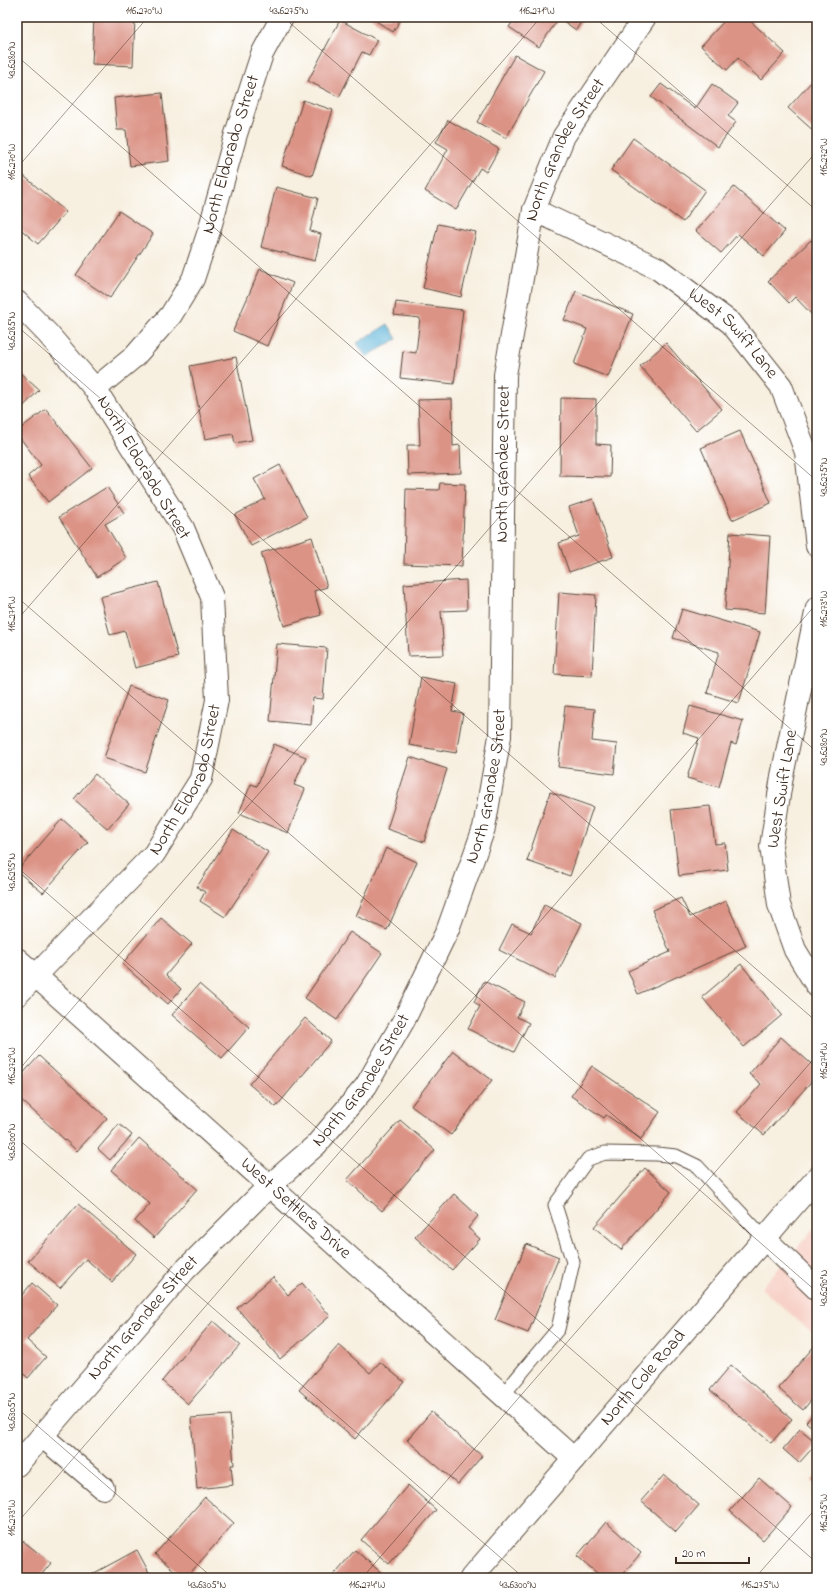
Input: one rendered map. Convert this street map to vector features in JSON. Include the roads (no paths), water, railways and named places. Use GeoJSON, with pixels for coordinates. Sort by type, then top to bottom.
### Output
{"type":"FeatureCollection","features":[{"type":"Feature","properties":{"kind":"street","name":"North Eldorado Street"},"geometry":{"type":"LineString","coordinates":[[17,995],[154,854],[201,778],[217,700],[212,597],[183,528],[95,389],[135,356],[171,315],[193,279],[209,231],[236,134],[262,54],[282,17]]}},
{"type":"Feature","properties":{"kind":"street","name":"North Grandee Street"},"geometry":{"type":"LineString","coordinates":[[17,1465],[186,1270],[269,1186],[316,1145],[366,1086],[404,1020],[448,929],[484,828],[500,736],[505,375],[534,210],[564,136],[645,17]]}},
{"type":"Feature","properties":{"kind":"street","name":"West Swift Lane"},"geometry":{"type":"LineString","coordinates":[[534,210],[657,268],[731,323],[781,386],[806,452],[817,546]]}},
{"type":"Feature","properties":{"kind":"street"},"geometry":{"type":"LineString","coordinates":[[17,302],[48,334],[95,389]]}},
{"type":"Feature","properties":{"kind":"street","name":"West Swift Lane"},"geometry":{"type":"LineString","coordinates":[[817,608],[782,776],[771,846],[779,905],[795,950],[817,986]]}},
{"type":"Feature","properties":{"kind":"street","name":"West Settlers Drive"},"geometry":{"type":"LineString","coordinates":[[17,959],[502,1396],[574,1459]]}},
{"type":"Feature","properties":{"kind":"street","name":"North Cole Road"},"geometry":{"type":"LineString","coordinates":[[471,1578],[817,1178]]}},
{"type":"Feature","properties":{"kind":"street"},"geometry":{"type":"LineString","coordinates":[[764,1238],[817,1289]]}},
{"type":"Feature","properties":{"kind":"street"},"geometry":{"type":"LineString","coordinates":[[42,1436],[103,1488]]}},
{"type":"Feature","properties":{"kind":"lane"},"geometry":{"type":"LineString","coordinates":[[502,1396],[558,1328],[573,1262],[555,1205],[588,1159],[605,1153],[676,1156],[697,1166],[764,1238]]}},
{"type":"Feature","properties":{"kind":"water"},"geometry":{"type":"Polygon","coordinates":[[[388,324],[397,339],[366,357],[357,343],[388,324]]]}}]}
